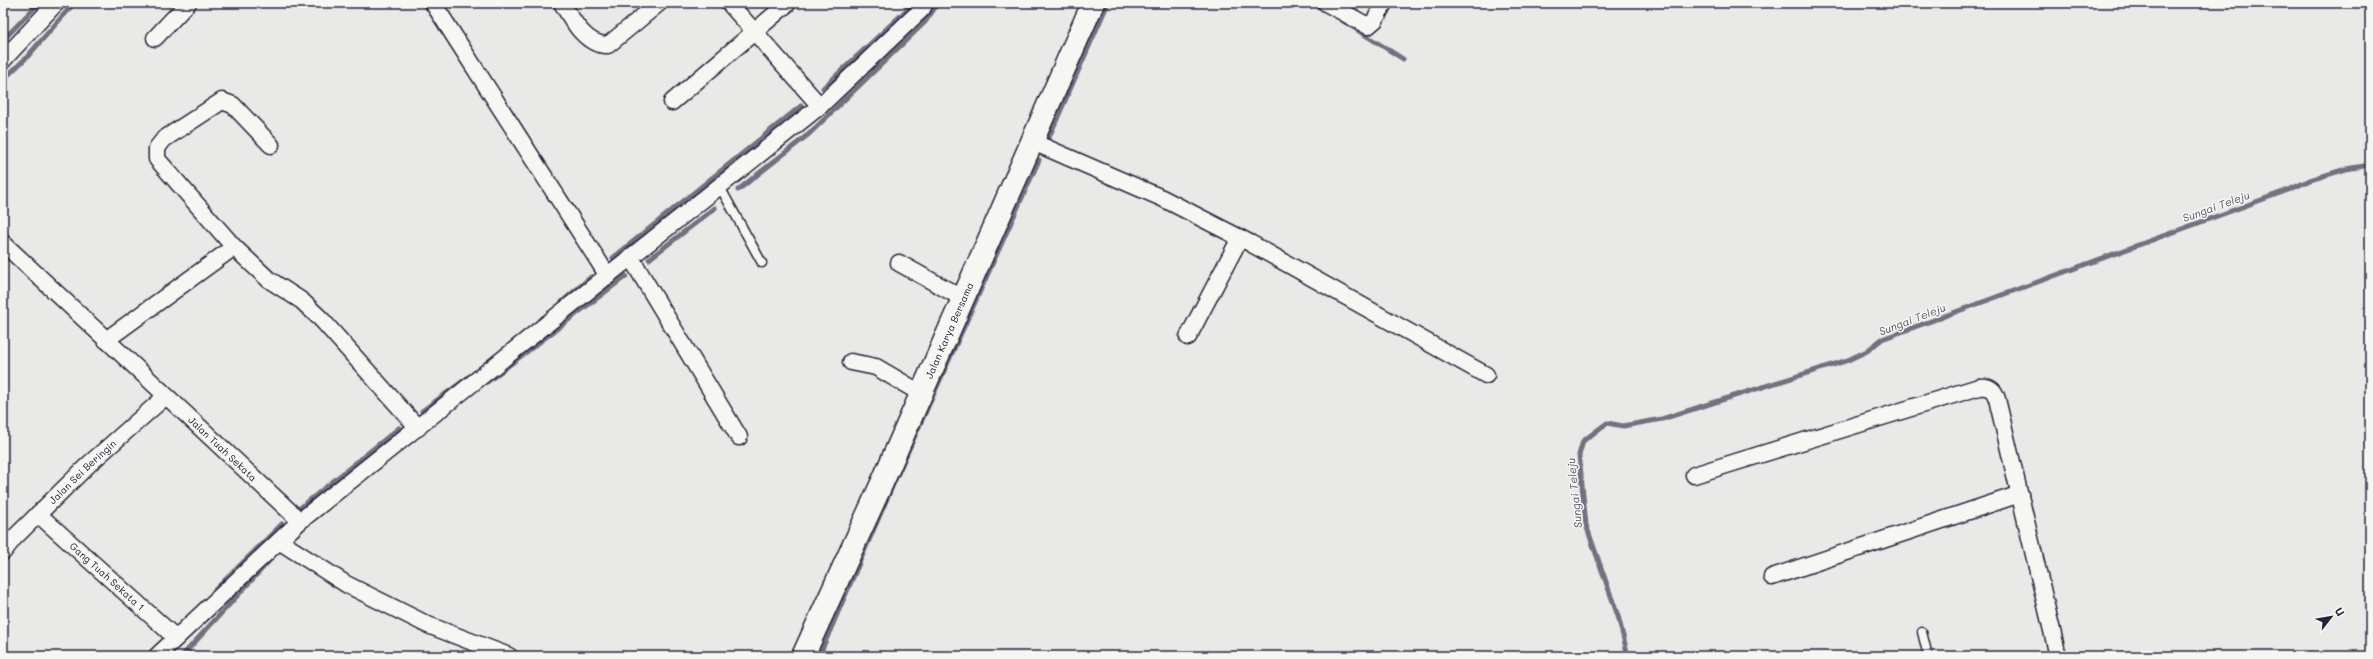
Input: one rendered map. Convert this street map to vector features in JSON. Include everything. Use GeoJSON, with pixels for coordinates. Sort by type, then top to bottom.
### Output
{"type":"FeatureCollection","features":[{"type":"Feature","properties":{"kind":"street"},"geometry":{"type":"LineString","coordinates":[[3,60],[56,3]]}},
{"type":"Feature","properties":{"kind":"street"},"geometry":{"type":"LineString","coordinates":[[155,38],[188,3]]}},
{"type":"Feature","properties":{"kind":"street"},"geometry":{"type":"LineString","coordinates":[[433,3],[608,276]]}},
{"type":"Feature","properties":{"kind":"street"},"geometry":{"type":"LineString","coordinates":[[562,3],[588,39],[599,46],[608,45],[659,3]]}},
{"type":"Feature","properties":{"kind":"street"},"geometry":{"type":"LineString","coordinates":[[729,3],[820,106]]}},
{"type":"Feature","properties":{"kind":"street"},"geometry":{"type":"LineString","coordinates":[[672,102],[788,3]]}},
{"type":"Feature","properties":{"kind":"street"},"geometry":{"type":"LineString","coordinates":[[158,656],[279,540],[300,522],[820,106],[922,9],[925,3]]}},
{"type":"Feature","properties":{"kind":"street","name":"Jalan Karya Bersama"},"geometry":{"type":"LineString","coordinates":[[803,656],[922,394],[1093,3]]}},
{"type":"Feature","properties":{"kind":"street"},"geometry":{"type":"LineString","coordinates":[[1326,3],[1368,26],[1375,20],[1384,3]]}},
{"type":"Feature","properties":{"kind":"street"},"geometry":{"type":"LineString","coordinates":[[271,145],[232,105],[222,101],[164,139],[157,148],[157,159],[234,247],[268,279],[302,301],[322,320],[418,428]]}},
{"type":"Feature","properties":{"kind":"street"},"geometry":{"type":"LineString","coordinates":[[1033,142],[1162,198],[1240,238],[1486,374]]}},
{"type":"Feature","properties":{"kind":"street"},"geometry":{"type":"LineString","coordinates":[[1188,338],[1240,238]]}},
{"type":"Feature","properties":{"kind":"street","name":"Jalan Tuah Sekata"},"geometry":{"type":"LineString","coordinates":[[3,244],[300,522]]}},
{"type":"Feature","properties":{"kind":"street"},"geometry":{"type":"LineString","coordinates":[[106,340],[234,247]]}},
{"type":"Feature","properties":{"kind":"street"},"geometry":{"type":"LineString","coordinates":[[631,258],[739,436]]}},
{"type":"Feature","properties":{"kind":"street"},"geometry":{"type":"LineString","coordinates":[[899,263],[964,298]]}},
{"type":"Feature","properties":{"kind":"street"},"geometry":{"type":"LineString","coordinates":[[851,362],[876,367],[922,394]]}},
{"type":"Feature","properties":{"kind":"street"},"geometry":{"type":"LineString","coordinates":[[1694,475],[1984,386],[1991,389],[1996,395],[2058,656]]}},
{"type":"Feature","properties":{"kind":"street","name":"Jalan Sei Beringin"},"geometry":{"type":"LineString","coordinates":[[3,552],[38,514],[88,465],[166,396]]}},
{"type":"Feature","properties":{"kind":"street"},"geometry":{"type":"LineString","coordinates":[[1772,577],[2020,494]]}},
{"type":"Feature","properties":{"kind":"street","name":"Gang Tuah Sekata 1"},"geometry":{"type":"LineString","coordinates":[[38,514],[176,638]]}},
{"type":"Feature","properties":{"kind":"street"},"geometry":{"type":"LineString","coordinates":[[279,540],[346,584],[428,625],[509,656]]}},
{"type":"Feature","properties":{"kind":"lane"},"geometry":{"type":"LineString","coordinates":[[720,187],[762,263]]}},
{"type":"Feature","properties":{"kind":"lane"},"geometry":{"type":"LineString","coordinates":[[1922,632],[1928,656]]}},
{"type":"Feature","properties":{"kind":"waterway"},"geometry":{"type":"LineString","coordinates":[[3,40],[39,3]]}},
{"type":"Feature","properties":{"kind":"waterway"},"geometry":{"type":"LineString","coordinates":[[3,80],[27,57],[74,3]]}},
{"type":"Feature","properties":{"kind":"waterway"},"geometry":{"type":"LineString","coordinates":[[823,88],[914,3]]}},
{"type":"Feature","properties":{"kind":"waterway"},"geometry":{"type":"LineString","coordinates":[[738,190],[809,134],[925,22],[938,3]]}},
{"type":"Feature","properties":{"kind":"waterway"},"geometry":{"type":"LineString","coordinates":[[1049,137],[1108,3]]}},
{"type":"Feature","properties":{"kind":"waterway"},"geometry":{"type":"LineString","coordinates":[[1315,3],[1323,8]]}},
{"type":"Feature","properties":{"kind":"waterway"},"geometry":{"type":"LineString","coordinates":[[1343,21],[1403,59]]}},
{"type":"Feature","properties":{"kind":"waterway"},"geometry":{"type":"LineString","coordinates":[[613,258],[801,106]]}},
{"type":"Feature","properties":{"kind":"waterway"},"geometry":{"type":"LineString","coordinates":[[819,656],[895,480],[1039,160]]}},
{"type":"Feature","properties":{"kind":"waterway","name":"Sungai Teleju"},"geometry":{"type":"LineString","coordinates":[[1628,656],[1618,616],[1586,525],[1579,455],[1583,441],[1607,423],[1623,426],[1662,419],[1848,360],[1867,351],[1882,339],[2291,189],[2310,180],[2346,169],[2370,165]]}},
{"type":"Feature","properties":{"kind":"waterway"},"geometry":{"type":"LineString","coordinates":[[649,259],[715,208]]}},
{"type":"Feature","properties":{"kind":"waterway"},"geometry":{"type":"LineString","coordinates":[[487,382],[626,276]]}},
{"type":"Feature","properties":{"kind":"waterway"},"geometry":{"type":"LineString","coordinates":[[562,302],[591,277]]}},
{"type":"Feature","properties":{"kind":"waterway"},"geometry":{"type":"LineString","coordinates":[[422,411],[470,376]]}},
{"type":"Feature","properties":{"kind":"waterway"},"geometry":{"type":"LineString","coordinates":[[294,513],[399,428]]}},
{"type":"Feature","properties":{"kind":"waterway"},"geometry":{"type":"LineString","coordinates":[[213,592],[282,524]]}},
{"type":"Feature","properties":{"kind":"waterway"},"geometry":{"type":"LineString","coordinates":[[182,656],[270,560]]}}]}
